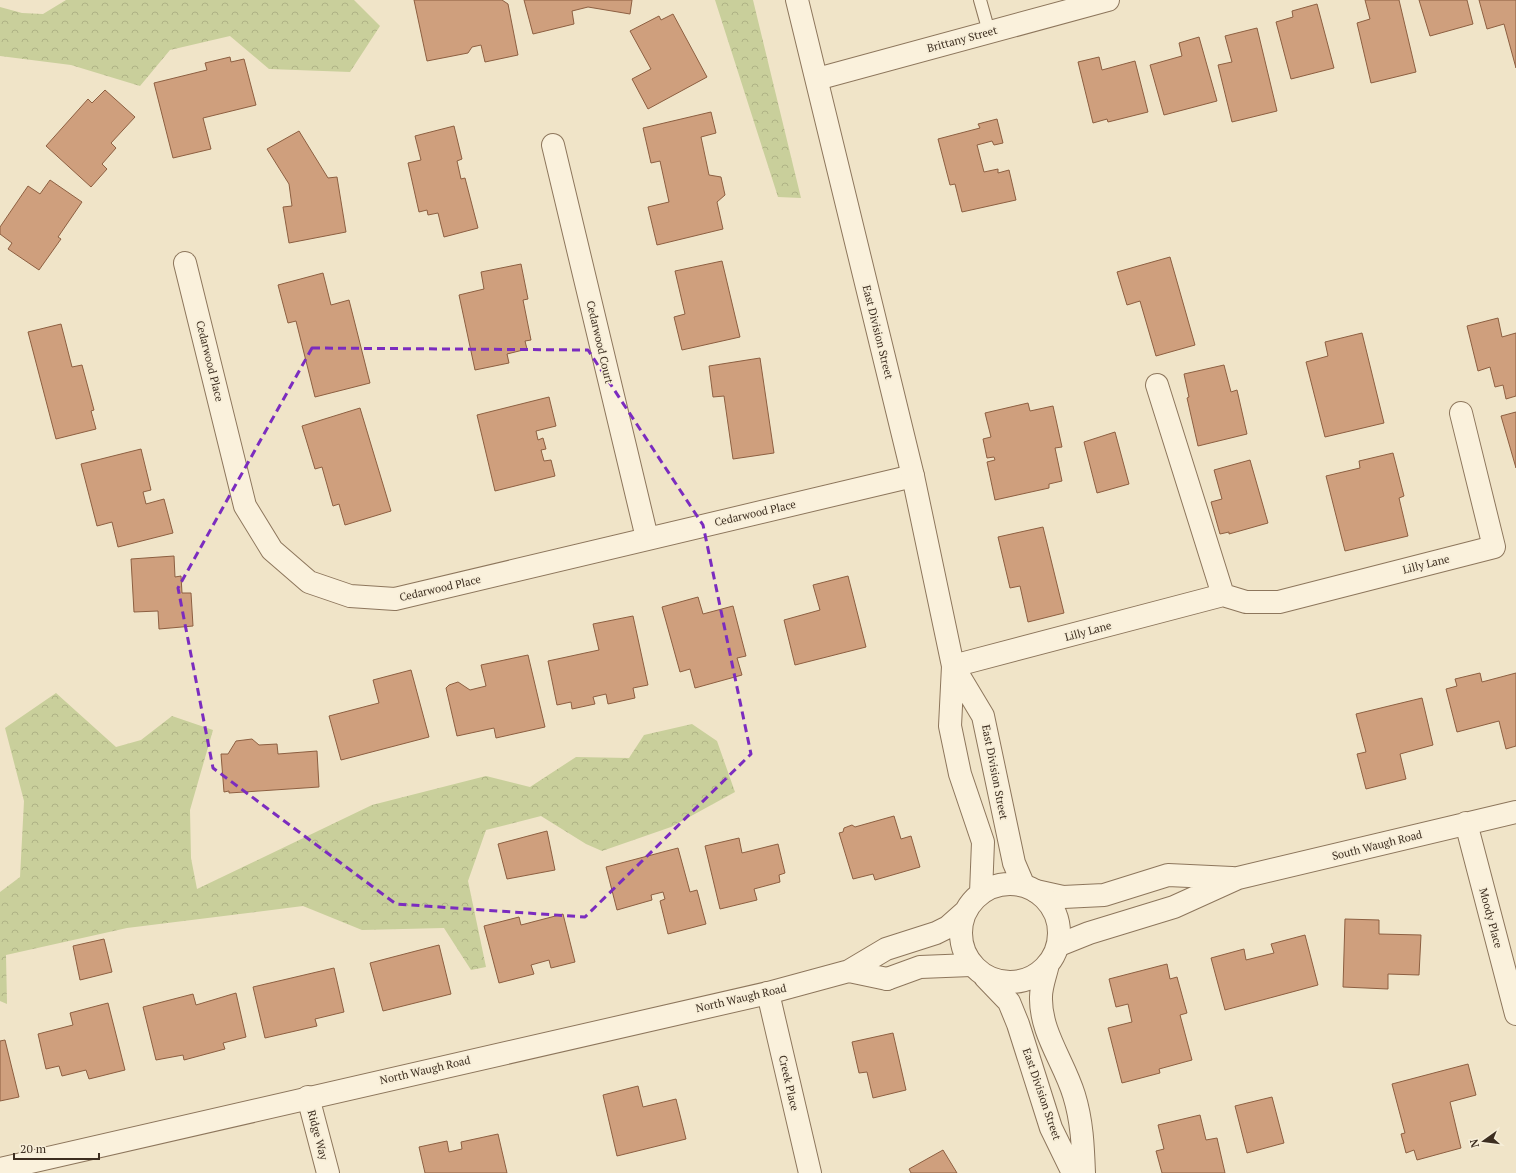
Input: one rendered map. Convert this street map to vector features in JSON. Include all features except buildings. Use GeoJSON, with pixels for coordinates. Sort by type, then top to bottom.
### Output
{"type":"FeatureCollection","features":[{"type":"Feature","properties":{"kind":"street","name":"East Division Street"},"geometry":{"type":"LineString","coordinates":[[797,0],[913,476],[953,666],[950,726],[960,774],[983,842],[981,893]]}},
{"type":"Feature","properties":{"kind":"street","name":"Brittany Street"},"geometry":{"type":"LineString","coordinates":[[817,79],[1108,0]]}},
{"type":"Feature","properties":{"kind":"street","name":"Cedarwood Court"},"geometry":{"type":"LineString","coordinates":[[553,145],[647,538]]}},
{"type":"Feature","properties":{"kind":"street","name":"Cedarwood Place"},"geometry":{"type":"LineString","coordinates":[[185,263],[245,506],[272,550],[309,582],[350,596],[395,599],[913,476]]}},
{"type":"Feature","properties":{"kind":"street"},"geometry":{"type":"LineString","coordinates":[[1158,386],[1223,595]]}},
{"type":"Feature","properties":{"kind":"street","name":"Lilly Lane"},"geometry":{"type":"LineString","coordinates":[[953,666],[1223,595],[1246,602],[1279,602],[1494,547],[1461,413]]}},
{"type":"Feature","properties":{"kind":"street","name":"East Division Street"},"geometry":{"type":"LineString","coordinates":[[953,666],[983,716],[1012,856],[1029,888]]}},
{"type":"Feature","properties":{"kind":"street","name":"South Waugh Road"},"geometry":{"type":"LineString","coordinates":[[1059,945],[1089,933],[1174,907],[1238,878],[1516,812]]}},
{"type":"Feature","properties":{"kind":"street","name":"Moody Place"},"geometry":{"type":"LineString","coordinates":[[1466,823],[1516,1014]]}},
{"type":"Feature","properties":{"kind":"street","name":"South Waugh Road"},"geometry":{"type":"LineString","coordinates":[[1029,888],[1063,897],[1104,895],[1168,875],[1238,878]]}},
{"type":"Feature","properties":{"kind":"street"},"geometry":{"type":"LineString","coordinates":[[999,885],[1029,888],[1051,904],[1058,922],[1059,945],[1048,964],[1039,974],[1021,982],[1002,982],[978,970],[961,945],[961,925],[966,911],[981,893],[999,885]]}},
{"type":"Feature","properties":{"kind":"street","name":"North Waugh Road"},"geometry":{"type":"LineString","coordinates":[[0,1169],[308,1097],[768,993],[849,971],[886,949],[936,933],[948,927],[966,911]]}},
{"type":"Feature","properties":{"kind":"street"},"geometry":{"type":"LineString","coordinates":[[1048,964],[1041,996],[1044,1019],[1055,1053],[1073,1094],[1082,1129],[1084,1173]]}},
{"type":"Feature","properties":{"kind":"street","name":"North Waugh Road"},"geometry":{"type":"LineString","coordinates":[[849,971],[887,979],[920,967],[978,970]]}},
{"type":"Feature","properties":{"kind":"street","name":"East Division Street"},"geometry":{"type":"LineString","coordinates":[[978,970],[1009,1002],[1018,1024],[1051,1128],[1073,1173]]}},
{"type":"Feature","properties":{"kind":"street","name":"Creek Place"},"geometry":{"type":"LineString","coordinates":[[768,993],[810,1173]]}},
{"type":"Feature","properties":{"kind":"street","name":"Ridge Way"},"geometry":{"type":"LineString","coordinates":[[308,1097],[328,1173]]}},
{"type":"Feature","properties":{"kind":"lane"},"geometry":{"type":"LineString","coordinates":[[980,0],[989,32]]}},
{"type":"Feature","properties":{"kind":"highlighted area"},"geometry":{"type":"Polygon","coordinates":[[[312,348],[588,350],[703,525],[751,754],[585,917],[396,904],[213,768],[178,588],[312,348]]]}},
{"type":"Feature","properties":{"kind":"green space"},"geometry":{"type":"Polygon","coordinates":[[[66,0],[354,0],[380,26],[350,72],[269,69],[230,36],[170,50],[140,86],[71,65],[0,56],[0,7],[22,13],[43,14],[66,0]]]}},
{"type":"Feature","properties":{"kind":"green space"},"geometry":{"type":"Polygon","coordinates":[[[715,0],[753,0],[801,198],[778,197],[715,0]]]}},
{"type":"Feature","properties":{"kind":"green space"},"geometry":{"type":"Polygon","coordinates":[[[56,693],[116,747],[141,740],[172,716],[213,730],[190,810],[191,858],[197,889],[372,805],[486,776],[530,787],[576,757],[629,758],[644,735],[692,724],[717,741],[735,792],[671,827],[602,851],[586,844],[541,816],[486,830],[468,881],[486,967],[471,970],[444,928],[362,930],[303,906],[127,928],[6,955],[7,1004],[0,1001],[0,892],[20,877],[24,801],[5,728],[56,693]]]}}]}
